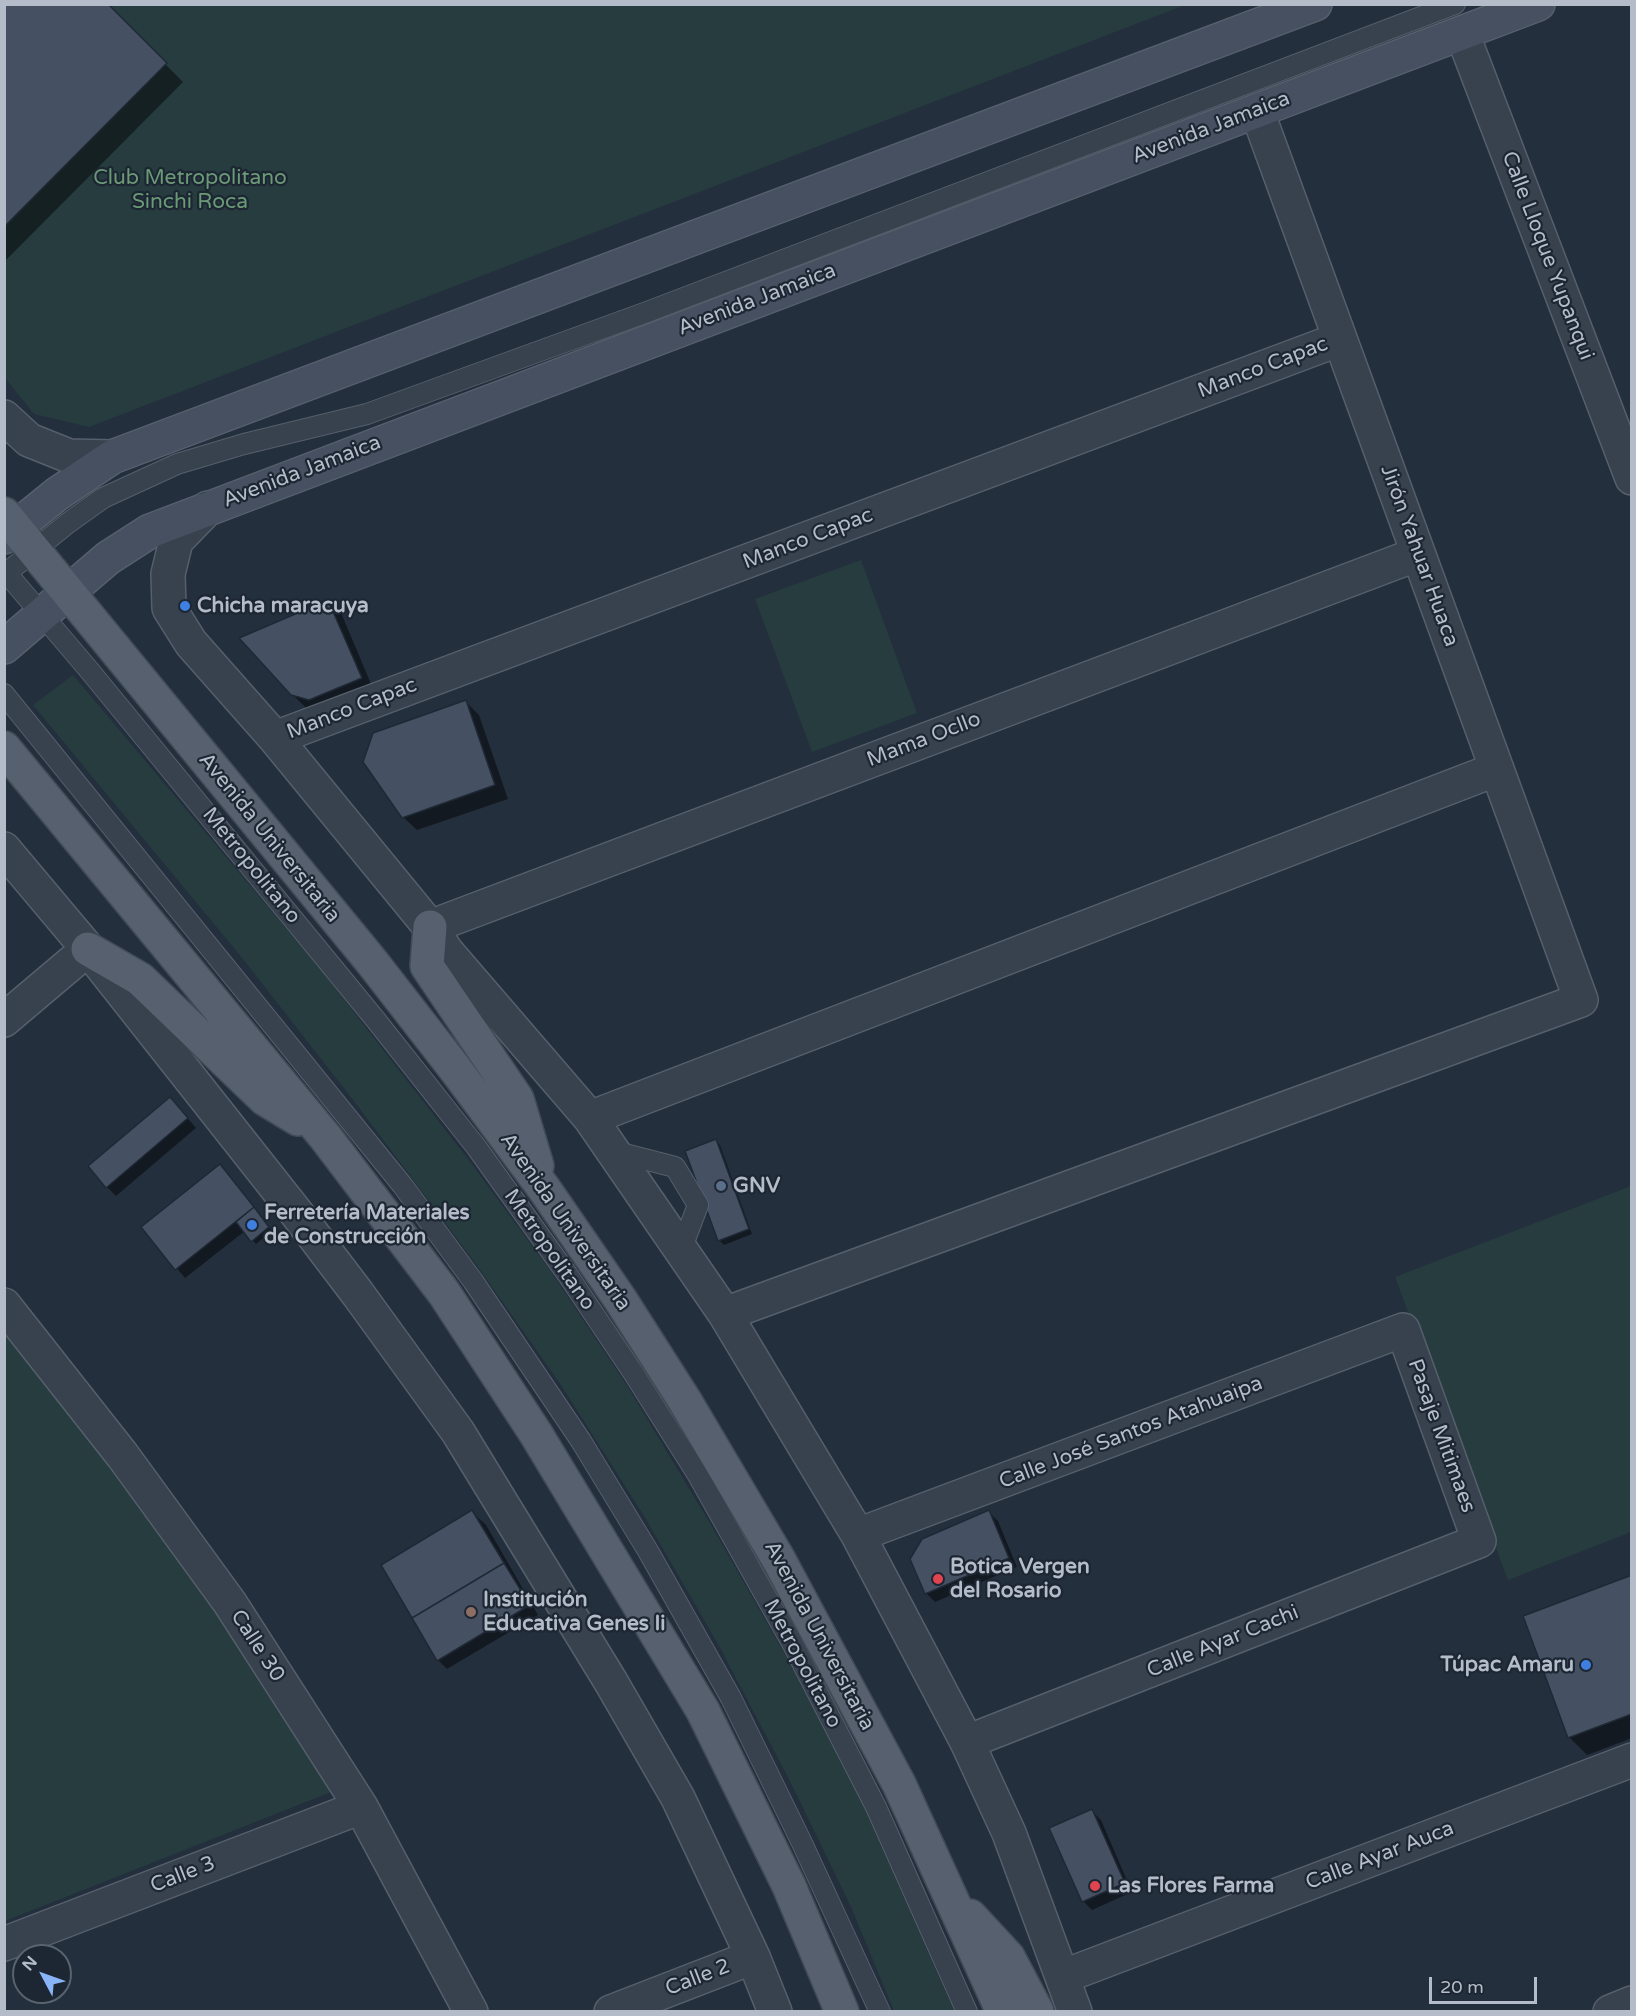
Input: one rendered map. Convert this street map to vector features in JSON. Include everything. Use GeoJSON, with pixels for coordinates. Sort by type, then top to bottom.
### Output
{"type":"FeatureCollection","features":[{"type":"Feature","properties":{"kind":"main road"},"geometry":{"type":"LineString","coordinates":[[15,533],[57,494],[112,457],[1315,4]]}},
{"type":"Feature","properties":{"kind":"main road","name":"Avenida Jamaica"},"geometry":{"type":"LineString","coordinates":[[4,647],[108,558],[150,531],[1257,111],[1459,19],[1538,4]]}},
{"type":"Feature","properties":{"kind":"main road","name":"Avenida Universitaria"},"geometry":{"type":"LineString","coordinates":[[15,533],[68,593],[372,962],[545,1190],[620,1299],[680,1392],[779,1560],[899,1784],[1003,2012]]}},
{"type":"Feature","properties":{"kind":"main road"},"geometry":{"type":"LineString","coordinates":[[4,748],[326,1138],[456,1312],[536,1434],[703,1711],[789,1886],[842,2012]]}},
{"type":"Feature","properties":{"kind":"main road"},"geometry":{"type":"LineString","coordinates":[[430,927],[427,966],[517,1099],[545,1190]]}},
{"type":"Feature","properties":{"kind":"main road"},"geometry":{"type":"LineString","coordinates":[[88,949],[140,979],[265,1099],[326,1138]]}},
{"type":"Feature","properties":{"kind":"main road"},"geometry":{"type":"LineString","coordinates":[[949,1893],[1008,1957],[1037,2012]]}},
{"type":"Feature","properties":{"kind":"street","name":"Calle Lloque Yupanqui"},"geometry":{"type":"LineString","coordinates":[[1459,19],[1632,478]]}},
{"type":"Feature","properties":{"kind":"street","name":"Jirón Yahuar Huaca"},"geometry":{"type":"LineString","coordinates":[[725,1314],[1581,1000],[1257,111]]}},
{"type":"Feature","properties":{"kind":"street","name":"Manco Capac"},"geometry":{"type":"LineString","coordinates":[[275,738],[1340,339]]}},
{"type":"Feature","properties":{"kind":"street"},"geometry":{"type":"LineString","coordinates":[[4,417],[29,441],[69,456],[112,457]]}},
{"type":"Feature","properties":{"kind":"street"},"geometry":{"type":"LineString","coordinates":[[208,508],[176,541],[168,574],[169,608],[191,643],[275,738],[430,927],[447,952],[590,1118],[725,1314],[858,1535],[967,1742],[1009,1833],[1075,2012]]}},
{"type":"Feature","properties":{"kind":"street","name":"Mama Ocllo"},"geometry":{"type":"LineString","coordinates":[[430,927],[1418,554]]}},
{"type":"Feature","properties":{"kind":"street"},"geometry":{"type":"LineString","coordinates":[[590,1118],[1497,769]]}},
{"type":"Feature","properties":{"kind":"street"},"geometry":{"type":"LineString","coordinates":[[4,849],[88,949],[318,1241],[458,1432],[611,1682],[678,1798],[753,1957],[776,2012]]}},
{"type":"Feature","properties":{"kind":"street"},"geometry":{"type":"LineString","coordinates":[[4,1020],[88,949]]}},
{"type":"Feature","properties":{"kind":"street","name":"Calle 30"},"geometry":{"type":"LineString","coordinates":[[4,1305],[123,1456],[230,1603],[361,1806],[471,2012]]}},
{"type":"Feature","properties":{"kind":"street","name":"Calle José Santos Atahuaipa"},"geometry":{"type":"LineString","coordinates":[[858,1535],[1403,1330]]}},
{"type":"Feature","properties":{"kind":"street","name":"Pasaje Mitimaes"},"geometry":{"type":"LineString","coordinates":[[1403,1330],[1479,1541]]}},
{"type":"Feature","properties":{"kind":"street","name":"Calle Ayar Cachi"},"geometry":{"type":"LineString","coordinates":[[967,1742],[1479,1541]]}},
{"type":"Feature","properties":{"kind":"street","name":"Calle Ayar Auca"},"geometry":{"type":"LineString","coordinates":[[1062,1977],[1632,1760]]}},
{"type":"Feature","properties":{"kind":"street","name":"Calle 3"},"geometry":{"type":"LineString","coordinates":[[4,1944],[361,1806]]}},
{"type":"Feature","properties":{"kind":"street","name":"Calle 2"},"geometry":{"type":"LineString","coordinates":[[610,2012],[753,1957]]}},
{"type":"Feature","properties":{"kind":"street"},"geometry":{"type":"LineString","coordinates":[[1610,2012],[1632,2003]]}},
{"type":"Feature","properties":{"kind":"lane"},"geometry":{"type":"LineString","coordinates":[[5,573],[15,533],[68,523],[103,498],[177,464],[244,444],[367,414],[1459,19]]}},
{"type":"Feature","properties":{"kind":"lane","name":"Metropolitano"},"geometry":{"type":"LineString","coordinates":[[5,573],[42,614],[360,1000],[477,1148],[567,1274],[634,1374],[699,1477],[798,1653],[876,1807],[967,2012]]}},
{"type":"Feature","properties":{"kind":"lane"},"geometry":{"type":"LineString","coordinates":[[4,694],[403,1186],[473,1281],[581,1441],[648,1551],[731,1698],[802,1843],[880,2012]]}},
{"type":"Feature","properties":{"kind":"green space","name":"Club Metropolitano Sinchi Roca"},"geometry":{"type":"Polygon","coordinates":[[[4,5],[1185,5],[89,427],[34,414],[5,378],[4,5]]]}},
{"type":"Feature","properties":{"kind":"green space"},"geometry":{"type":"Polygon","coordinates":[[[861,560],[917,713],[812,752],[755,599],[861,560]]]}},
{"type":"Feature","properties":{"kind":"green space"},"geometry":{"type":"Polygon","coordinates":[[[73,675],[322,971],[471,1163],[549,1269],[628,1387],[714,1530],[793,1669],[861,1800],[954,2011],[894,2011],[851,1907],[791,1783],[718,1644],[644,1516],[561,1385],[473,1260],[357,1105],[243,959],[33,705],[73,675]]]}},
{"type":"Feature","properties":{"kind":"green space"},"geometry":{"type":"Polygon","coordinates":[[[1631,1186],[1631,1532],[1508,1580],[1395,1277],[1631,1186]]]}},
{"type":"Feature","properties":{"kind":"green space"},"geometry":{"type":"Polygon","coordinates":[[[4,1331],[107,1463],[224,1622],[331,1792],[5,1921],[4,1331]]]}},
{"type":"Feature","properties":{"kind":"building"},"geometry":{"type":"Polygon","coordinates":[[[4,4],[108,4],[167,63],[4,227],[4,4]]]}},
{"type":"Feature","properties":{"kind":"building"},"geometry":{"type":"Polygon","coordinates":[[[328,600],[362,678],[309,700],[291,695],[239,638],[328,600]]]}},
{"type":"Feature","properties":{"kind":"building"},"geometry":{"type":"Polygon","coordinates":[[[466,700],[495,785],[402,818],[363,762],[373,733],[466,700]]]}},
{"type":"Feature","properties":{"kind":"building"},"geometry":{"type":"Polygon","coordinates":[[[170,1097],[188,1118],[106,1188],[88,1166],[170,1097]]]}},
{"type":"Feature","properties":{"kind":"building"},"geometry":{"type":"Polygon","coordinates":[[[716,1139],[749,1229],[718,1241],[685,1151],[716,1139]]]}},
{"type":"Feature","properties":{"kind":"building"},"geometry":{"type":"Polygon","coordinates":[[[220,1164],[254,1207],[175,1270],[141,1227],[220,1164]]]}},
{"type":"Feature","properties":{"kind":"building","name":"Ferretería Materiales de Construcción"},"geometry":{"type":"Polygon","coordinates":[[[254,1207],[269,1227],[251,1242],[236,1222],[254,1207]]]}},
{"type":"Feature","properties":{"kind":"building"},"geometry":{"type":"Polygon","coordinates":[[[472,1510],[504,1563],[412,1618],[381,1565],[472,1510]]]}},
{"type":"Feature","properties":{"kind":"building"},"geometry":{"type":"Polygon","coordinates":[[[989,1510],[1009,1558],[925,1594],[910,1559],[922,1539],[989,1510]]]}},
{"type":"Feature","properties":{"kind":"building","name":"Institución Educativa Genes Ii"},"geometry":{"type":"Polygon","coordinates":[[[504,1563],[530,1605],[437,1661],[412,1618],[504,1563]]]}},
{"type":"Feature","properties":{"kind":"building","name":"Túpac Amaru"},"geometry":{"type":"Polygon","coordinates":[[[1632,1575],[1632,1714],[1568,1738],[1523,1616],[1632,1575]]]}},
{"type":"Feature","properties":{"kind":"building"},"geometry":{"type":"Polygon","coordinates":[[[1092,1809],[1125,1883],[1082,1902],[1049,1828],[1092,1809]]]}},
{"type":"Feature","properties":{"kind":"place","name":"Chicha maracuya"},"geometry":{"type":"Point","coordinates":[185,606]}},
{"type":"Feature","properties":{"kind":"place","name":"GNV"},"geometry":{"type":"Point","coordinates":[721,1186]}},
{"type":"Feature","properties":{"kind":"place","name":"Ferretería Materiales de Construcción"},"geometry":{"type":"Point","coordinates":[252,1225]}},
{"type":"Feature","properties":{"kind":"place","name":"Botica Vergen del Rosario"},"geometry":{"type":"Point","coordinates":[938,1579]}},
{"type":"Feature","properties":{"kind":"place","name":"Institución Educativa Genes Ii"},"geometry":{"type":"Point","coordinates":[471,1612]}},
{"type":"Feature","properties":{"kind":"place","name":"Túpac Amaru"},"geometry":{"type":"Point","coordinates":[1586,1665]}},
{"type":"Feature","properties":{"kind":"place","name":"Las Flores Farma"},"geometry":{"type":"Point","coordinates":[1095,1886]}}]}
